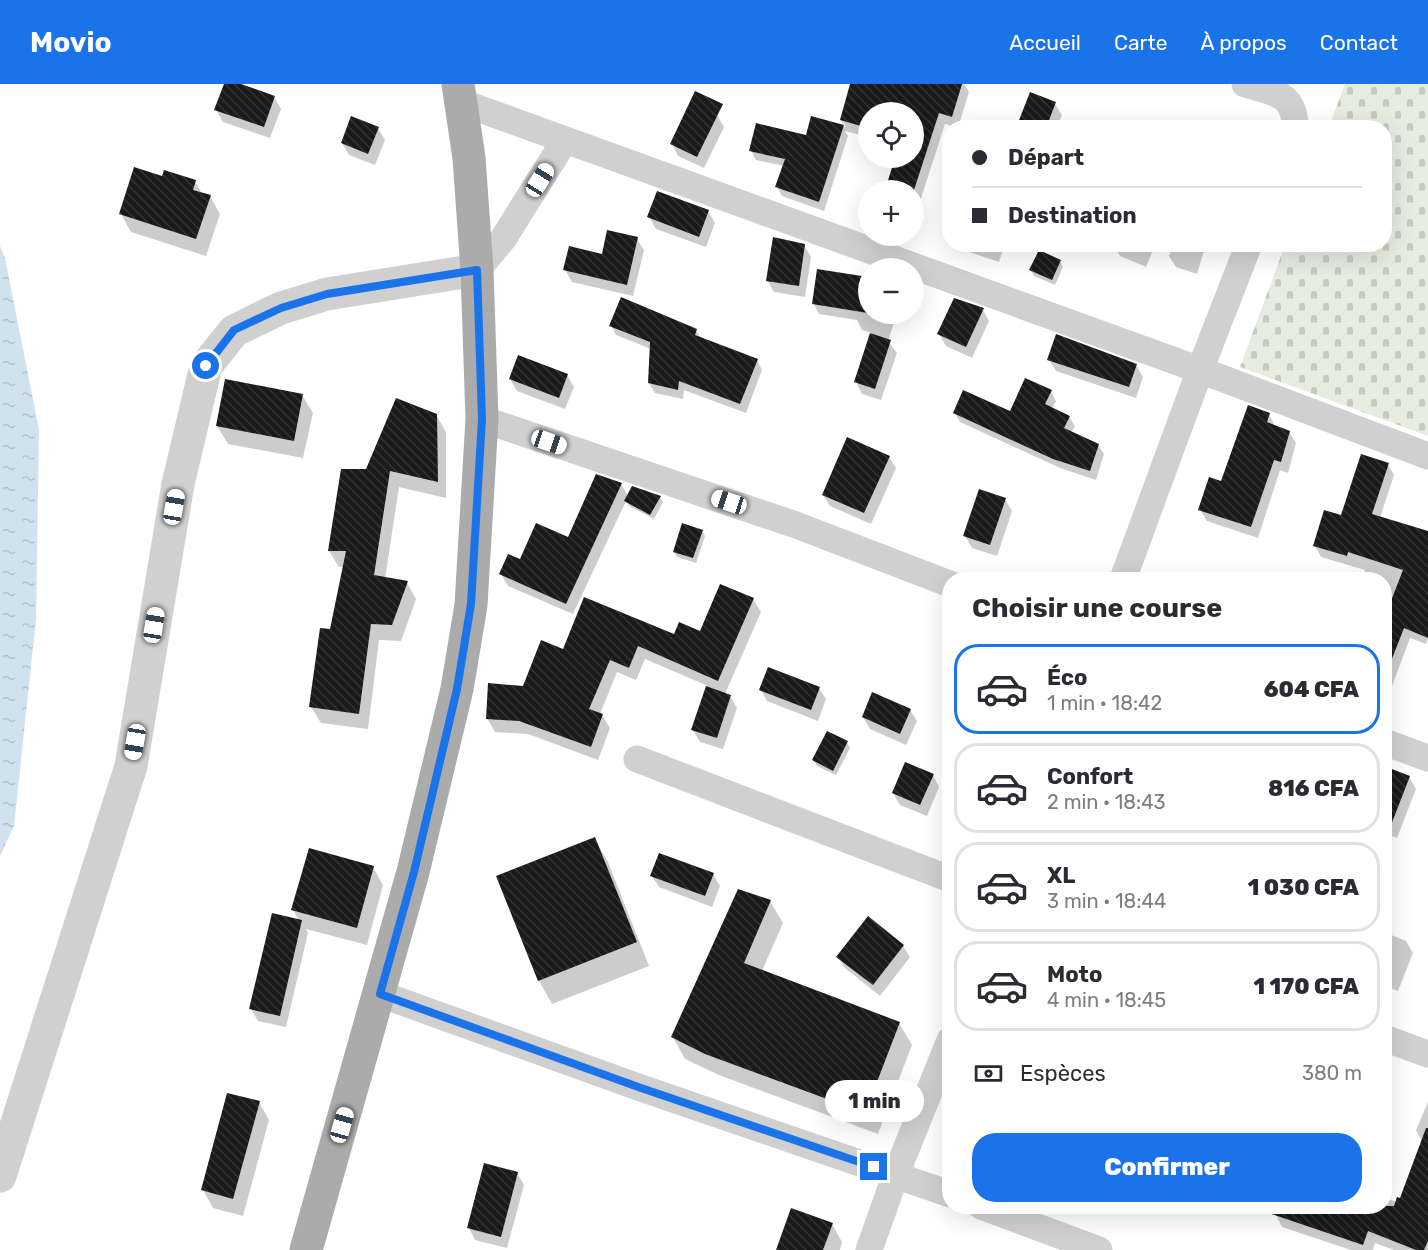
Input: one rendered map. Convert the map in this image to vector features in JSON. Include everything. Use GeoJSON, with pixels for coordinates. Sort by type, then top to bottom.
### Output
{"type":"FeatureCollection","features":[{"type":"Feature","properties":{"kind":"main road"},"geometry":{"type":"LineString","coordinates":[[306,1250],[414,872],[457,689],[471,604],[482,419],[477,270],[469,158],[459,93]]}},
{"type":"Feature","properties":{"kind":"street"},"geometry":{"type":"LineString","coordinates":[[1245,84],[1285,97],[1295,111],[1295,120]]}},
{"type":"Feature","properties":{"kind":"street"},"geometry":{"type":"LineString","coordinates":[[459,93],[565,140],[1200,370],[1428,456]]}},
{"type":"Feature","properties":{"kind":"street"},"geometry":{"type":"LineString","coordinates":[[0,1176],[130,766],[178,484],[206,366],[234,330],[281,308],[327,294],[477,270],[503,239],[565,140]]}},
{"type":"Feature","properties":{"kind":"street"},"geometry":{"type":"LineString","coordinates":[[1126,572],[1200,370],[1247,252]]}},
{"type":"Feature","properties":{"kind":"street"},"geometry":{"type":"LineString","coordinates":[[482,419],[796,525],[942,581]]}},
{"type":"Feature","properties":{"kind":"street"},"geometry":{"type":"LineString","coordinates":[[1392,745],[1428,758]]}},
{"type":"Feature","properties":{"kind":"street"},"geometry":{"type":"LineString","coordinates":[[637,759],[942,876]]}},
{"type":"Feature","properties":{"kind":"street"},"geometry":{"type":"LineString","coordinates":[[380,994],[641,1088],[942,1191]]}},
{"type":"Feature","properties":{"kind":"street"},"geometry":{"type":"LineString","coordinates":[[1392,1041],[1428,1054]]}},
{"type":"Feature","properties":{"kind":"street"},"geometry":{"type":"LineString","coordinates":[[869,1250],[896,1174],[942,1060]]}},
{"type":"Feature","properties":{"kind":"street"},"geometry":{"type":"LineString","coordinates":[[1002,1214],[1099,1250]]}},
{"type":"Feature","properties":{"kind":"green space"},"geometry":{"type":"Polygon","coordinates":[[[1345,84],[1428,84],[1428,436],[1240,367],[1282,252],[1392,252],[1392,120],[1332,120],[1345,84]]]}},
{"type":"Feature","properties":{"kind":"water"},"geometry":{"type":"Polygon","coordinates":[[[0,246],[5,258],[39,430],[36,619],[14,826],[0,856],[0,246]]]}},
{"type":"Feature","properties":{"kind":"building"},"geometry":{"type":"Polygon","coordinates":[[[224,84],[241,84],[275,96],[264,127],[214,110],[224,84]]]}},
{"type":"Feature","properties":{"kind":"building"},"geometry":{"type":"Polygon","coordinates":[[[850,84],[962,84],[952,117],[939,113],[924,159],[924,102],[858,102],[858,125],[840,120],[850,84]]]}},
{"type":"Feature","properties":{"kind":"building"},"geometry":{"type":"Polygon","coordinates":[[[695,91],[723,104],[697,157],[670,144],[695,91]]]}},
{"type":"Feature","properties":{"kind":"building"},"geometry":{"type":"Polygon","coordinates":[[[1030,92],[1056,102],[1049,120],[1019,120],[1030,92]]]}},
{"type":"Feature","properties":{"kind":"building"},"geometry":{"type":"Polygon","coordinates":[[[351,116],[379,127],[368,154],[341,143],[351,116]]]}},
{"type":"Feature","properties":{"kind":"building"},"geometry":{"type":"Polygon","coordinates":[[[811,116],[844,125],[819,202],[775,187],[785,159],[749,151],[756,123],[806,135],[811,116]]]}},
{"type":"Feature","properties":{"kind":"building"},"geometry":{"type":"Polygon","coordinates":[[[134,167],[162,176],[164,170],[196,180],[193,190],[211,195],[196,239],[119,214],[134,167]]]}},
{"type":"Feature","properties":{"kind":"building"},"geometry":{"type":"Polygon","coordinates":[[[892,168],[921,168],[917,180],[888,180],[892,168]]]}},
{"type":"Feature","properties":{"kind":"building"},"geometry":{"type":"Polygon","coordinates":[[[657,191],[709,210],[699,237],[647,217],[657,191]]]}},
{"type":"Feature","properties":{"kind":"building"},"geometry":{"type":"Polygon","coordinates":[[[607,230],[638,237],[627,285],[563,270],[569,246],[602,254],[607,230]]]}},
{"type":"Feature","properties":{"kind":"building"},"geometry":{"type":"Polygon","coordinates":[[[773,237],[805,244],[799,286],[766,281],[773,237]]]}},
{"type":"Feature","properties":{"kind":"building"},"geometry":{"type":"Polygon","coordinates":[[[1038,252],[1061,260],[1052,280],[1029,270],[1038,252]]]}},
{"type":"Feature","properties":{"kind":"building"},"geometry":{"type":"Polygon","coordinates":[[[817,269],[858,275],[858,311],[812,304],[817,269]]]}},
{"type":"Feature","properties":{"kind":"building"},"geometry":{"type":"Polygon","coordinates":[[[621,297],[697,329],[695,335],[758,359],[740,404],[679,381],[678,390],[648,383],[650,342],[609,326],[621,297]]]}},
{"type":"Feature","properties":{"kind":"building"},"geometry":{"type":"Polygon","coordinates":[[[954,298],[984,308],[966,347],[937,334],[954,298]]]}},
{"type":"Feature","properties":{"kind":"building"},"geometry":{"type":"Polygon","coordinates":[[[870,333],[891,340],[875,389],[854,382],[870,333]]]}},
{"type":"Feature","properties":{"kind":"building"},"geometry":{"type":"Polygon","coordinates":[[[1056,334],[1137,364],[1129,387],[1047,360],[1056,334]]]}},
{"type":"Feature","properties":{"kind":"building"},"geometry":{"type":"Polygon","coordinates":[[[518,355],[568,374],[559,398],[509,379],[518,355]]]}},
{"type":"Feature","properties":{"kind":"building"},"geometry":{"type":"Polygon","coordinates":[[[1025,378],[1052,390],[1045,404],[1070,416],[1064,428],[1099,444],[1090,471],[1053,459],[953,413],[963,390],[1010,411],[1025,378]]]}},
{"type":"Feature","properties":{"kind":"building"},"geometry":{"type":"Polygon","coordinates":[[[225,379],[303,394],[294,441],[216,426],[225,379]]]}},
{"type":"Feature","properties":{"kind":"building"},"geometry":{"type":"Polygon","coordinates":[[[396,398],[437,414],[438,482],[390,471],[374,575],[408,581],[392,625],[371,624],[359,714],[309,707],[320,628],[330,629],[346,551],[328,551],[341,469],[366,469],[396,398]]]}},
{"type":"Feature","properties":{"kind":"building"},"geometry":{"type":"Polygon","coordinates":[[[1248,405],[1270,413],[1267,422],[1290,431],[1281,462],[1274,460],[1251,527],[1198,510],[1209,477],[1221,481],[1248,405]]]}},
{"type":"Feature","properties":{"kind":"building"},"geometry":{"type":"Polygon","coordinates":[[[847,437],[890,456],[864,513],[822,495],[847,437]]]}},
{"type":"Feature","properties":{"kind":"building"},"geometry":{"type":"Polygon","coordinates":[[[1361,454],[1389,463],[1372,514],[1428,531],[1428,638],[1404,628],[1392,659],[1392,598],[1403,570],[1348,552],[1347,556],[1313,546],[1324,510],[1341,515],[1361,454]]]}},
{"type":"Feature","properties":{"kind":"building"},"geometry":{"type":"Polygon","coordinates":[[[596,474],[622,483],[566,604],[499,574],[508,554],[520,559],[536,523],[568,537],[596,474]]]}},
{"type":"Feature","properties":{"kind":"building"},"geometry":{"type":"Polygon","coordinates":[[[632,486],[661,496],[650,515],[624,501],[632,486]]]}},
{"type":"Feature","properties":{"kind":"building"},"geometry":{"type":"Polygon","coordinates":[[[979,489],[1006,498],[990,545],[963,536],[979,489]]]}},
{"type":"Feature","properties":{"kind":"building"},"geometry":{"type":"Polygon","coordinates":[[[682,523],[703,530],[693,558],[673,552],[682,523]]]}},
{"type":"Feature","properties":{"kind":"building"},"geometry":{"type":"Polygon","coordinates":[[[720,584],[754,598],[718,681],[638,646],[629,668],[610,660],[589,709],[603,714],[591,747],[519,721],[486,719],[488,683],[523,686],[541,640],[563,649],[584,597],[674,634],[679,622],[700,631],[720,584]]]}},
{"type":"Feature","properties":{"kind":"building"},"geometry":{"type":"Polygon","coordinates":[[[768,667],[820,687],[811,710],[759,690],[768,667]]]}},
{"type":"Feature","properties":{"kind":"building"},"geometry":{"type":"Polygon","coordinates":[[[706,686],[731,695],[717,738],[691,730],[706,686]]]}},
{"type":"Feature","properties":{"kind":"building"},"geometry":{"type":"Polygon","coordinates":[[[872,692],[911,709],[900,734],[862,717],[872,692]]]}},
{"type":"Feature","properties":{"kind":"building"},"geometry":{"type":"Polygon","coordinates":[[[827,731],[848,741],[833,771],[812,760],[827,731]]]}},
{"type":"Feature","properties":{"kind":"building"},"geometry":{"type":"Polygon","coordinates":[[[905,762],[934,774],[920,805],[892,793],[905,762]]]}},
{"type":"Feature","properties":{"kind":"building"},"geometry":{"type":"Polygon","coordinates":[[[1392,769],[1410,776],[1392,822],[1392,769]]]}},
{"type":"Feature","properties":{"kind":"building"},"geometry":{"type":"Polygon","coordinates":[[[595,837],[637,942],[538,981],[496,876],[595,837]]]}},
{"type":"Feature","properties":{"kind":"building"},"geometry":{"type":"Polygon","coordinates":[[[309,848],[374,866],[357,928],[291,910],[309,848]]]}},
{"type":"Feature","properties":{"kind":"building"},"geometry":{"type":"Polygon","coordinates":[[[659,853],[714,873],[705,896],[650,876],[659,853]]]}},
{"type":"Feature","properties":{"kind":"building"},"geometry":{"type":"Polygon","coordinates":[[[738,889],[771,900],[744,963],[900,1022],[865,1113],[705,1054],[671,1037],[738,889]]]}},
{"type":"Feature","properties":{"kind":"building"},"geometry":{"type":"Polygon","coordinates":[[[272,913],[302,920],[280,1016],[249,1009],[272,913]]]}},
{"type":"Feature","properties":{"kind":"building"},"geometry":{"type":"Polygon","coordinates":[[[868,916],[904,945],[873,985],[836,957],[868,916]]]}},
{"type":"Feature","properties":{"kind":"building"},"geometry":{"type":"Polygon","coordinates":[[[227,1093],[260,1101],[233,1199],[201,1190],[227,1093]]]}},
{"type":"Feature","properties":{"kind":"building"},"geometry":{"type":"Polygon","coordinates":[[[1426,1128],[1428,1128],[1428,1241],[1424,1250],[1416,1250],[1368,1231],[1363,1245],[1272,1214],[1392,1214],[1392,1206],[1397,1197],[1400,1198],[1426,1128]]]}},
{"type":"Feature","properties":{"kind":"building"},"geometry":{"type":"Polygon","coordinates":[[[484,1163],[518,1172],[501,1237],[467,1228],[484,1163]]]}},
{"type":"Feature","properties":{"kind":"building"},"geometry":{"type":"Polygon","coordinates":[[[791,1208],[833,1223],[823,1250],[776,1250],[791,1208]]]}},
{"type":"Feature","properties":{"kind":"route"},"geometry":{"type":"LineString","coordinates":[[206,366],[234,330],[281,308],[327,294],[477,270],[482,419],[471,604],[457,689],[414,872],[380,994],[641,1088],[874,1167]]}}]}
